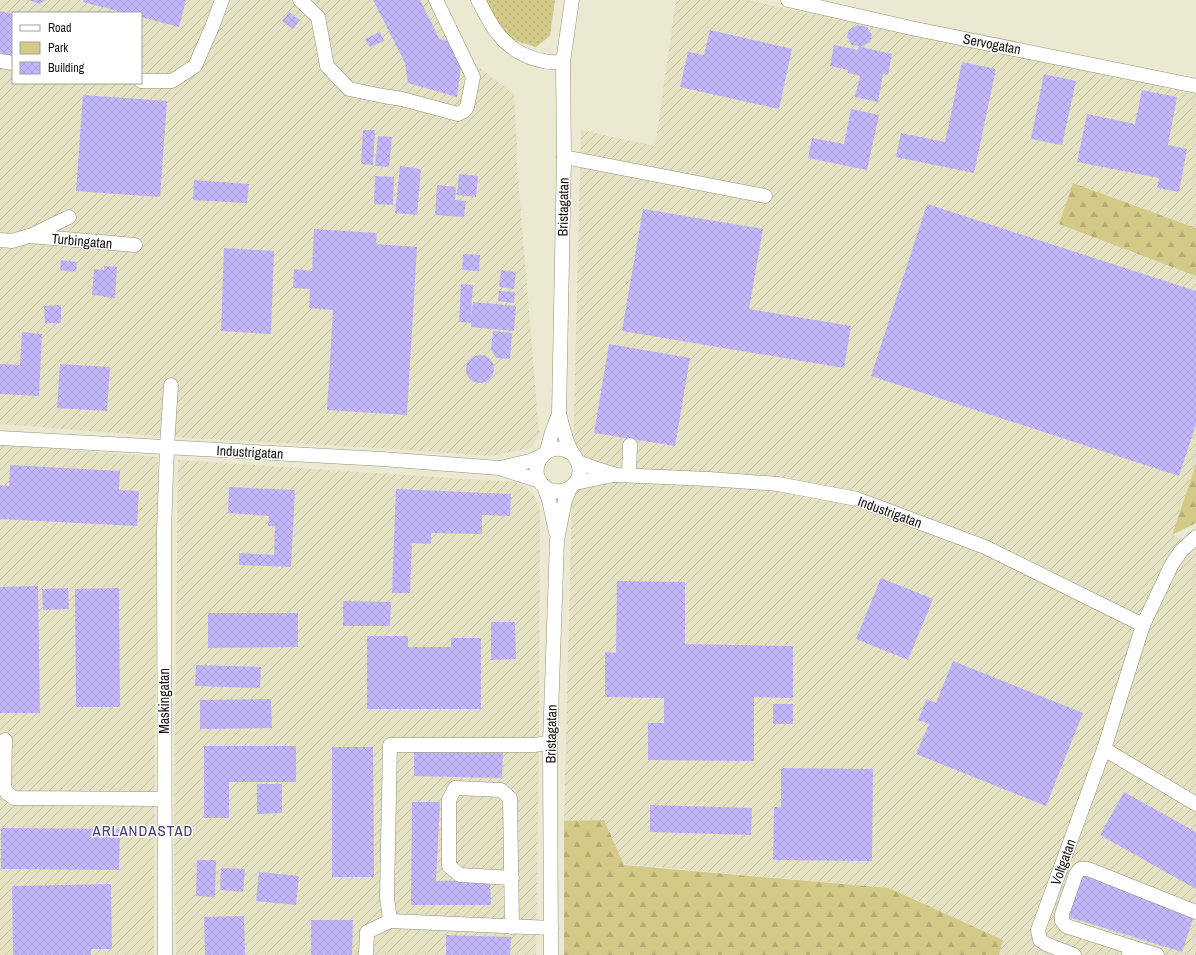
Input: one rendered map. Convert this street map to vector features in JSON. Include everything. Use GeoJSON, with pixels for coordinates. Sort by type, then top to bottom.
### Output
{"type":"FeatureCollection","features":[{"type":"Feature","properties":{"kind":"street"},"geometry":{"type":"LineString","coordinates":[[142,81],[172,81],[194,66],[212,27],[222,0]]}},
{"type":"Feature","properties":{"kind":"street"},"geometry":{"type":"LineString","coordinates":[[300,0],[318,17],[327,66],[349,89],[402,99],[458,114],[464,112],[467,107],[473,77],[436,0]]}},
{"type":"Feature","properties":{"kind":"street"},"geometry":{"type":"LineString","coordinates":[[478,0],[490,23],[499,36],[508,45],[527,56],[545,62],[563,62]]}},
{"type":"Feature","properties":{"kind":"street","name":"Bristagatan"},"geometry":{"type":"LineString","coordinates":[[557,540],[551,507],[537,475],[536,468],[538,462],[544,454],[558,414],[564,157],[563,62],[572,0]]}},
{"type":"Feature","properties":{"kind":"street","name":"Servogatan"},"geometry":{"type":"LineString","coordinates":[[788,0],[911,28],[1196,86]]}},
{"type":"Feature","properties":{"kind":"street"},"geometry":{"type":"LineString","coordinates":[[0,61],[12,63]]}},
{"type":"Feature","properties":{"kind":"street"},"geometry":{"type":"LineString","coordinates":[[564,157],[765,196]]}},
{"type":"Feature","properties":{"kind":"street","name":"Turbingatan"},"geometry":{"type":"LineString","coordinates":[[0,240],[12,241],[29,236],[69,217]]}},
{"type":"Feature","properties":{"kind":"street","name":"Turbingatan"},"geometry":{"type":"LineString","coordinates":[[29,236],[135,245]]}},
{"type":"Feature","properties":{"kind":"street","name":"Maskingatan"},"geometry":{"type":"LineString","coordinates":[[165,955],[164,532],[167,447],[172,385]]}},
{"type":"Feature","properties":{"kind":"street","name":"Bristagatan"},"geometry":{"type":"LineString","coordinates":[[551,955],[550,743],[557,540],[565,500],[579,476],[580,469],[576,458],[568,445],[558,414]]}},
{"type":"Feature","properties":{"kind":"street","name":"Industrigatan"},"geometry":{"type":"LineString","coordinates":[[0,438],[374,459],[499,468],[542,484]]}},
{"type":"Feature","properties":{"kind":"street"},"geometry":{"type":"LineString","coordinates":[[622,475],[630,446]]}},
{"type":"Feature","properties":{"kind":"street"},"geometry":{"type":"LineString","coordinates":[[544,454],[554,449],[561,449],[568,451],[576,458]]}},
{"type":"Feature","properties":{"kind":"street","name":"Industrigatan"},"geometry":{"type":"LineString","coordinates":[[499,468],[530,461],[544,454]]}},
{"type":"Feature","properties":{"kind":"street","name":"Industrigatan"},"geometry":{"type":"LineString","coordinates":[[576,458],[597,469],[622,475],[704,478],[778,484],[856,499],[985,547],[1143,625]]}},
{"type":"Feature","properties":{"kind":"street","name":"Industrigatan"},"geometry":{"type":"LineString","coordinates":[[573,485],[622,475]]}},
{"type":"Feature","properties":{"kind":"street"},"geometry":{"type":"LineString","coordinates":[[542,484],[549,490],[556,491],[563,491],[573,485]]}},
{"type":"Feature","properties":{"kind":"street","name":"Voltgatan"},"geometry":{"type":"LineString","coordinates":[[1074,955],[1055,952],[1040,940],[1038,930],[1104,749],[1143,625],[1172,564],[1181,551],[1196,537]]}},
{"type":"Feature","properties":{"kind":"street"},"geometry":{"type":"LineString","coordinates":[[5,740],[4,787],[7,793],[14,798],[164,799]]}},
{"type":"Feature","properties":{"kind":"street"},"geometry":{"type":"LineString","coordinates":[[390,921],[386,897],[390,745],[534,745],[550,743]]}},
{"type":"Feature","properties":{"kind":"street"},"geometry":{"type":"LineString","coordinates":[[1104,749],[1196,804]]}},
{"type":"Feature","properties":{"kind":"street"},"geometry":{"type":"LineString","coordinates":[[512,878],[460,876],[449,866],[449,800],[455,788],[501,790],[510,798],[512,878],[512,927]]}},
{"type":"Feature","properties":{"kind":"street"},"geometry":{"type":"LineString","coordinates":[[1157,955],[1130,951],[1066,926],[1062,922],[1062,914],[1076,874],[1080,870],[1088,869],[1196,912]]}},
{"type":"Feature","properties":{"kind":"street"},"geometry":{"type":"LineString","coordinates":[[366,955],[367,932],[390,921],[551,928]]}},
{"type":"Feature","properties":{"kind":"shaded area"},"geometry":{"type":"Polygon","coordinates":[[[0,0],[442,0],[477,66],[514,94],[517,146],[516,152],[539,433],[531,448],[491,456],[378,448],[168,437],[0,424],[0,0]]]}},
{"type":"Feature","properties":{"kind":"shaded area"},"geometry":{"type":"Polygon","coordinates":[[[676,0],[747,0],[1196,94],[1196,228],[1074,183],[1059,223],[1196,276],[1196,464],[1172,534],[1196,549],[1196,955],[999,955],[1003,940],[889,888],[624,864],[604,820],[564,821],[581,130],[655,146],[676,0]]]}},
{"type":"Feature","properties":{"kind":"shaded area"},"geometry":{"type":"Polygon","coordinates":[[[0,444],[158,457],[154,955],[0,955],[0,444]]]}},
{"type":"Feature","properties":{"kind":"shaded area"},"geometry":{"type":"Polygon","coordinates":[[[178,460],[514,482],[527,488],[535,497],[540,511],[536,955],[176,955],[174,818],[178,460]]]}},
{"type":"Feature","properties":{"kind":"green space"},"geometry":{"type":"Polygon","coordinates":[[[483,0],[555,0],[550,36],[536,47],[513,40],[490,16],[483,0]]]}},
{"type":"Feature","properties":{"kind":"green space"},"geometry":{"type":"Polygon","coordinates":[[[1073,183],[1196,228],[1196,276],[1059,224],[1073,183]]]}},
{"type":"Feature","properties":{"kind":"green space"},"geometry":{"type":"Polygon","coordinates":[[[1196,464],[1196,523],[1172,535],[1196,464]]]}},
{"type":"Feature","properties":{"kind":"green space"},"geometry":{"type":"Polygon","coordinates":[[[604,820],[624,865],[889,888],[1003,940],[999,955],[564,955],[564,821],[604,820]]]}},
{"type":"Feature","properties":{"kind":"building"},"geometry":{"type":"Polygon","coordinates":[[[29,0],[45,0],[40,4],[29,0]]]}},
{"type":"Feature","properties":{"kind":"building"},"geometry":{"type":"Polygon","coordinates":[[[83,0],[186,0],[179,27],[142,17],[142,12],[121,12],[83,2],[83,0]]]}},
{"type":"Feature","properties":{"kind":"building"},"geometry":{"type":"Polygon","coordinates":[[[373,0],[420,0],[440,40],[451,39],[461,66],[457,97],[408,83],[405,63],[373,0]]]}},
{"type":"Feature","properties":{"kind":"building"},"geometry":{"type":"Polygon","coordinates":[[[0,11],[12,14],[12,56],[0,53],[0,11]]]}},
{"type":"Feature","properties":{"kind":"building"},"geometry":{"type":"Polygon","coordinates":[[[289,12],[300,20],[293,29],[282,21],[289,12]]]}},
{"type":"Feature","properties":{"kind":"building"},"geometry":{"type":"Polygon","coordinates":[[[857,25],[867,27],[872,35],[870,42],[861,47],[892,54],[888,75],[883,74],[878,102],[855,97],[860,76],[848,73],[848,70],[830,66],[834,45],[858,50],[859,46],[852,45],[847,37],[849,30],[857,25]]]}},
{"type":"Feature","properties":{"kind":"building"},"geometry":{"type":"Polygon","coordinates":[[[710,30],[792,49],[779,109],[680,87],[688,52],[704,55],[710,30]]]}},
{"type":"Feature","properties":{"kind":"building"},"geometry":{"type":"Polygon","coordinates":[[[380,32],[384,41],[370,47],[365,39],[380,32]]]}},
{"type":"Feature","properties":{"kind":"building"},"geometry":{"type":"Polygon","coordinates":[[[962,62],[996,69],[974,173],[896,157],[901,133],[945,142],[962,62]]]}},
{"type":"Feature","properties":{"kind":"building"},"geometry":{"type":"Polygon","coordinates":[[[1044,74],[1076,81],[1062,145],[1031,139],[1044,74]]]}},
{"type":"Feature","properties":{"kind":"building"},"geometry":{"type":"Polygon","coordinates":[[[1142,90],[1177,97],[1168,145],[1187,149],[1179,192],[1157,188],[1159,178],[1077,162],[1087,114],[1135,124],[1142,90]]]}},
{"type":"Feature","properties":{"kind":"building"},"geometry":{"type":"Polygon","coordinates":[[[83,95],[167,101],[160,197],[76,191],[83,95]]]}},
{"type":"Feature","properties":{"kind":"building"},"geometry":{"type":"Polygon","coordinates":[[[851,109],[879,115],[867,170],[808,158],[812,138],[844,144],[851,109]]]}},
{"type":"Feature","properties":{"kind":"building"},"geometry":{"type":"Polygon","coordinates":[[[363,130],[375,130],[373,165],[361,164],[363,130]]]}},
{"type":"Feature","properties":{"kind":"building"},"geometry":{"type":"Polygon","coordinates":[[[378,136],[392,137],[389,167],[375,166],[378,136]]]}},
{"type":"Feature","properties":{"kind":"building"},"geometry":{"type":"Polygon","coordinates":[[[400,166],[421,169],[417,215],[395,213],[400,166]]]}},
{"type":"Feature","properties":{"kind":"building"},"geometry":{"type":"Polygon","coordinates":[[[459,174],[478,176],[476,197],[457,195],[459,174]]]}},
{"type":"Feature","properties":{"kind":"building"},"geometry":{"type":"Polygon","coordinates":[[[375,176],[394,177],[393,205],[374,204],[375,176]]]}},
{"type":"Feature","properties":{"kind":"building"},"geometry":{"type":"Polygon","coordinates":[[[194,180],[249,184],[247,203],[193,200],[194,180]]]}},
{"type":"Feature","properties":{"kind":"building"},"geometry":{"type":"Polygon","coordinates":[[[437,185],[456,187],[455,200],[466,201],[464,217],[435,215],[437,185]]]}},
{"type":"Feature","properties":{"kind":"building"},"geometry":{"type":"Polygon","coordinates":[[[927,204],[1196,291],[1196,424],[1179,476],[871,376],[927,204]]]}},
{"type":"Feature","properties":{"kind":"building"},"geometry":{"type":"Polygon","coordinates":[[[643,209],[763,229],[749,309],[851,326],[844,368],[622,331],[643,209]]]}},
{"type":"Feature","properties":{"kind":"building"},"geometry":{"type":"Polygon","coordinates":[[[314,229],[377,233],[376,244],[417,247],[407,415],[327,410],[333,310],[309,308],[310,289],[293,288],[294,269],[312,271],[314,229]]]}},
{"type":"Feature","properties":{"kind":"building"},"geometry":{"type":"Polygon","coordinates":[[[224,248],[274,251],[271,334],[221,331],[224,248]]]}},
{"type":"Feature","properties":{"kind":"building"},"geometry":{"type":"Polygon","coordinates":[[[463,254],[480,255],[479,271],[462,270],[463,254]]]}},
{"type":"Feature","properties":{"kind":"building"},"geometry":{"type":"Polygon","coordinates":[[[61,260],[77,262],[76,272],[60,270],[61,260]]]}},
{"type":"Feature","properties":{"kind":"building"},"geometry":{"type":"Polygon","coordinates":[[[104,266],[117,267],[115,298],[92,295],[94,269],[104,270],[104,266]]]}},
{"type":"Feature","properties":{"kind":"building"},"geometry":{"type":"Polygon","coordinates":[[[501,270],[516,272],[514,289],[499,287],[501,270]]]}},
{"type":"Feature","properties":{"kind":"building"},"geometry":{"type":"Polygon","coordinates":[[[461,284],[473,285],[471,316],[473,302],[516,306],[514,331],[471,327],[471,323],[459,322],[461,284]]]}},
{"type":"Feature","properties":{"kind":"building"},"geometry":{"type":"Polygon","coordinates":[[[499,291],[515,292],[514,303],[498,301],[499,291]]]}},
{"type":"Feature","properties":{"kind":"building"},"geometry":{"type":"Polygon","coordinates":[[[61,305],[61,323],[45,323],[44,306],[61,305]]]}},
{"type":"Feature","properties":{"kind":"building"},"geometry":{"type":"Polygon","coordinates":[[[493,331],[512,333],[510,359],[496,358],[491,349],[493,331]]]}},
{"type":"Feature","properties":{"kind":"building"},"geometry":{"type":"Polygon","coordinates":[[[22,332],[42,334],[39,396],[0,394],[0,364],[20,365],[22,332]]]}},
{"type":"Feature","properties":{"kind":"building"},"geometry":{"type":"Polygon","coordinates":[[[609,344],[690,358],[675,446],[594,433],[609,344]]]}},
{"type":"Feature","properties":{"kind":"building"},"geometry":{"type":"Polygon","coordinates":[[[480,355],[490,359],[494,369],[490,379],[480,383],[470,379],[466,369],[470,359],[480,355]]]}},
{"type":"Feature","properties":{"kind":"building"},"geometry":{"type":"Polygon","coordinates":[[[60,364],[110,367],[107,411],[57,408],[60,364]]]}},
{"type":"Feature","properties":{"kind":"building"},"geometry":{"type":"Polygon","coordinates":[[[10,465],[120,471],[119,490],[139,491],[137,526],[0,519],[0,485],[9,486],[10,465]]]}},
{"type":"Feature","properties":{"kind":"building"},"geometry":{"type":"Polygon","coordinates":[[[229,487],[295,490],[291,567],[239,565],[239,553],[274,555],[275,526],[268,526],[269,516],[228,513],[229,487]]]}},
{"type":"Feature","properties":{"kind":"building"},"geometry":{"type":"Polygon","coordinates":[[[396,489],[511,494],[510,516],[482,515],[482,534],[431,533],[431,544],[412,543],[410,593],[392,593],[396,489]]]}},
{"type":"Feature","properties":{"kind":"building"},"geometry":{"type":"Polygon","coordinates":[[[881,578],[933,599],[908,660],[856,639],[881,578]]]}},
{"type":"Feature","properties":{"kind":"building"},"geometry":{"type":"Polygon","coordinates":[[[617,581],[685,582],[685,644],[793,646],[793,698],[754,697],[754,761],[648,760],[648,723],[664,723],[664,698],[605,697],[605,652],[616,653],[617,581]]]}},
{"type":"Feature","properties":{"kind":"building"},"geometry":{"type":"Polygon","coordinates":[[[38,586],[40,713],[0,713],[0,587],[38,586]]]}},
{"type":"Feature","properties":{"kind":"building"},"geometry":{"type":"Polygon","coordinates":[[[68,588],[69,609],[43,610],[42,589],[68,588]]]}},
{"type":"Feature","properties":{"kind":"building"},"geometry":{"type":"Polygon","coordinates":[[[119,588],[120,707],[76,707],[75,589],[119,588]]]}},
{"type":"Feature","properties":{"kind":"building"},"geometry":{"type":"Polygon","coordinates":[[[343,601],[391,602],[390,626],[343,626],[343,601]]]}},
{"type":"Feature","properties":{"kind":"building"},"geometry":{"type":"Polygon","coordinates":[[[208,613],[298,613],[298,647],[208,648],[208,613]]]}},
{"type":"Feature","properties":{"kind":"building"},"geometry":{"type":"Polygon","coordinates":[[[491,622],[515,622],[516,659],[491,660],[491,622]]]}},
{"type":"Feature","properties":{"kind":"building"},"geometry":{"type":"Polygon","coordinates":[[[367,636],[408,636],[408,647],[451,647],[451,638],[481,638],[481,709],[367,709],[367,636]]]}},
{"type":"Feature","properties":{"kind":"building"},"geometry":{"type":"Polygon","coordinates":[[[953,661],[1083,713],[1046,806],[916,754],[929,724],[918,720],[927,699],[936,703],[953,661]]]}},
{"type":"Feature","properties":{"kind":"building"},"geometry":{"type":"Polygon","coordinates":[[[196,665],[261,667],[260,688],[195,686],[196,665]]]}},
{"type":"Feature","properties":{"kind":"building"},"geometry":{"type":"Polygon","coordinates":[[[271,699],[272,728],[200,729],[200,700],[271,699]]]}},
{"type":"Feature","properties":{"kind":"building"},"geometry":{"type":"Polygon","coordinates":[[[773,704],[793,704],[793,724],[773,724],[773,704]]]}},
{"type":"Feature","properties":{"kind":"building"},"geometry":{"type":"Polygon","coordinates":[[[204,746],[296,746],[296,782],[229,782],[229,818],[204,818],[204,746]]]}},
{"type":"Feature","properties":{"kind":"building"},"geometry":{"type":"Polygon","coordinates":[[[332,747],[373,747],[374,877],[332,877],[332,747]]]}},
{"type":"Feature","properties":{"kind":"building"},"geometry":{"type":"Polygon","coordinates":[[[414,752],[503,753],[502,778],[414,776],[414,752]]]}},
{"type":"Feature","properties":{"kind":"building"},"geometry":{"type":"Polygon","coordinates":[[[781,768],[873,769],[872,861],[773,860],[774,807],[781,807],[781,768]]]}},
{"type":"Feature","properties":{"kind":"building"},"geometry":{"type":"Polygon","coordinates":[[[257,784],[282,784],[282,813],[257,814],[257,784]]]}},
{"type":"Feature","properties":{"kind":"building"},"geometry":{"type":"Polygon","coordinates":[[[1124,792],[1196,832],[1196,889],[1100,835],[1124,792]]]}},
{"type":"Feature","properties":{"kind":"building"},"geometry":{"type":"Polygon","coordinates":[[[412,802],[440,802],[436,881],[490,880],[491,905],[411,905],[412,802]]]}},
{"type":"Feature","properties":{"kind":"building"},"geometry":{"type":"Polygon","coordinates":[[[650,805],[752,808],[751,835],[650,832],[650,805]]]}},
{"type":"Feature","properties":{"kind":"building"},"geometry":{"type":"Polygon","coordinates":[[[1,828],[120,829],[119,870],[1,869],[1,828]]]}},
{"type":"Feature","properties":{"kind":"building"},"geometry":{"type":"Polygon","coordinates":[[[197,860],[216,860],[215,897],[196,896],[197,860]]]}},
{"type":"Feature","properties":{"kind":"building"},"geometry":{"type":"Polygon","coordinates":[[[221,868],[245,869],[243,892],[220,890],[221,868]]]}},
{"type":"Feature","properties":{"kind":"building"},"geometry":{"type":"Polygon","coordinates":[[[259,872],[299,876],[296,905],[256,901],[259,872]]]}},
{"type":"Feature","properties":{"kind":"building"},"geometry":{"type":"Polygon","coordinates":[[[1083,872],[1194,916],[1182,952],[1066,916],[1083,872]]]}},
{"type":"Feature","properties":{"kind":"building"},"geometry":{"type":"Polygon","coordinates":[[[111,884],[112,949],[91,949],[91,955],[13,955],[12,886],[111,884]]]}},
{"type":"Feature","properties":{"kind":"building"},"geometry":{"type":"Polygon","coordinates":[[[244,916],[245,955],[205,955],[204,917],[244,916]]]}},
{"type":"Feature","properties":{"kind":"building"},"geometry":{"type":"Polygon","coordinates":[[[311,920],[353,920],[352,955],[311,955],[311,920]]]}},
{"type":"Feature","properties":{"kind":"building"},"geometry":{"type":"Polygon","coordinates":[[[446,935],[511,937],[510,955],[446,955],[446,935]]]}},
{"type":"Feature","properties":{"kind":"district","name":"ARLANDASTAD"},"geometry":{"type":"Point","coordinates":[143,831]}}]}
